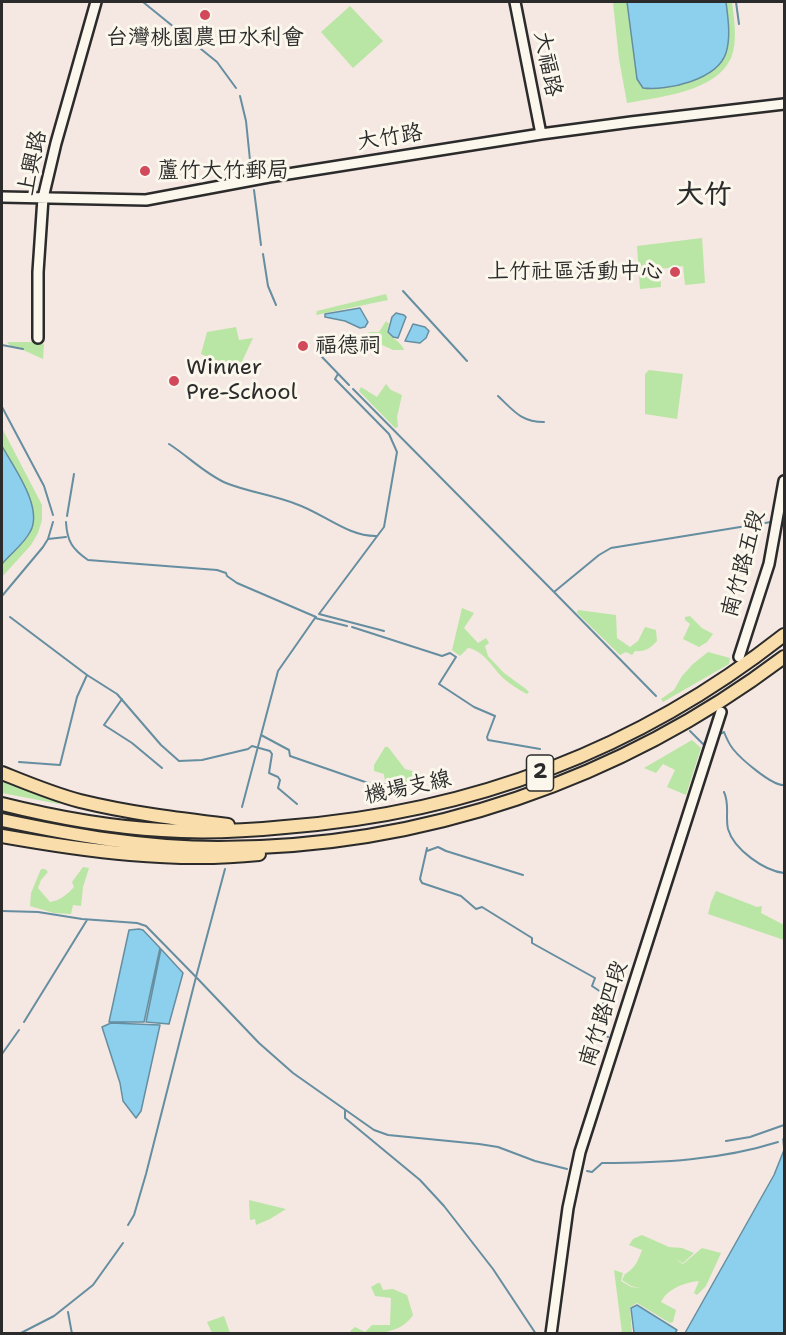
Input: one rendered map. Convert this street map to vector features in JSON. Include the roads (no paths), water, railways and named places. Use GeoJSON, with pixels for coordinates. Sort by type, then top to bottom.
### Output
{"type":"FeatureCollection","features":[{"type":"Feature","properties":{"kind":"highway","name":"機場支線"},"geometry":{"type":"LineString","coordinates":[[2,804],[102,824],[163,831],[265,829],[327,825],[375,818],[453,801],[527,778],[625,738],[744,667],[784,635]]}},
{"type":"Feature","properties":{"kind":"highway","name":"機場支線"},"geometry":{"type":"LineString","coordinates":[[2,820],[116,841],[216,848],[328,843],[404,830],[458,818],[534,794],[618,759],[681,725],[784,657]]}},
{"type":"Feature","properties":{"kind":"highway"},"geometry":{"type":"LineString","coordinates":[[2,772],[43,790],[101,806],[154,816],[265,829]]}},
{"type":"Feature","properties":{"kind":"highway"},"geometry":{"type":"LineString","coordinates":[[2,836],[83,849],[172,857],[234,857],[328,843]]}},
{"type":"Feature","properties":{"kind":"street","name":"上興路"},"geometry":{"type":"LineString","coordinates":[[38,338],[38,272],[43,198],[96,2]]}},
{"type":"Feature","properties":{"kind":"street","name":"大福路"},"geometry":{"type":"LineString","coordinates":[[515,2],[541,134]]}},
{"type":"Feature","properties":{"kind":"street","name":"大竹路"},"geometry":{"type":"LineString","coordinates":[[2,197],[146,200],[269,177],[541,134],[784,104]]}},
{"type":"Feature","properties":{"kind":"street","name":"南竹路五段"},"geometry":{"type":"LineString","coordinates":[[739,657],[769,564],[784,481]]}},
{"type":"Feature","properties":{"kind":"street","name":"南竹路四段"},"geometry":{"type":"LineString","coordinates":[[551,1334],[568,1208],[580,1152],[721,712]]}},
{"type":"Feature","properties":{"kind":"water"},"geometry":{"type":"Polygon","coordinates":[[[627,2],[726,2],[728,41],[726,53],[721,62],[713,70],[690,82],[665,88],[643,88],[637,79],[627,2]]]}},
{"type":"Feature","properties":{"kind":"water"},"geometry":{"type":"Polygon","coordinates":[[[360,308],[368,322],[365,327],[360,328],[345,321],[325,317],[325,314],[360,308]]]}},
{"type":"Feature","properties":{"kind":"water"},"geometry":{"type":"Polygon","coordinates":[[[396,313],[406,317],[398,338],[388,332],[392,317],[396,313]]]}},
{"type":"Feature","properties":{"kind":"water"},"geometry":{"type":"Polygon","coordinates":[[[413,324],[425,327],[429,331],[420,343],[405,341],[413,324]]]}},
{"type":"Feature","properties":{"kind":"water"},"geometry":{"type":"Polygon","coordinates":[[[2,446],[26,488],[33,512],[33,522],[24,541],[2,564],[2,446]]]}},
{"type":"Feature","properties":{"kind":"water"},"geometry":{"type":"Polygon","coordinates":[[[129,930],[143,930],[160,948],[144,1022],[109,1022],[129,930]]]}},
{"type":"Feature","properties":{"kind":"water"},"geometry":{"type":"Polygon","coordinates":[[[161,949],[183,973],[169,1024],[146,1022],[161,949]]]}},
{"type":"Feature","properties":{"kind":"water"},"geometry":{"type":"Polygon","coordinates":[[[111,1023],[160,1025],[141,1111],[136,1118],[123,1101],[120,1083],[102,1027],[111,1023]]]}},
{"type":"Feature","properties":{"kind":"water"},"geometry":{"type":"Polygon","coordinates":[[[784,1150],[784,1333],[685,1333],[774,1175],[784,1150]]]}},
{"type":"Feature","properties":{"kind":"water"},"geometry":{"type":"Polygon","coordinates":[[[637,1305],[677,1330],[675,1333],[634,1333],[631,1308],[637,1305]]]}},
{"type":"Feature","properties":{"kind":"waterway"},"geometry":{"type":"LineString","coordinates":[[143,2],[217,62],[236,88]]}},
{"type":"Feature","properties":{"kind":"waterway"},"geometry":{"type":"LineString","coordinates":[[736,2],[739,24]]}},
{"type":"Feature","properties":{"kind":"waterway"},"geometry":{"type":"LineString","coordinates":[[240,96],[246,121],[251,170]]}},
{"type":"Feature","properties":{"kind":"waterway"},"geometry":{"type":"LineString","coordinates":[[254,190],[261,245]]}},
{"type":"Feature","properties":{"kind":"waterway"},"geometry":{"type":"LineString","coordinates":[[263,254],[268,286],[276,305]]}},
{"type":"Feature","properties":{"kind":"waterway"},"geometry":{"type":"LineString","coordinates":[[403,291],[467,361]]}},
{"type":"Feature","properties":{"kind":"waterway"},"geometry":{"type":"LineString","coordinates":[[2,345],[23,349]]}},
{"type":"Feature","properties":{"kind":"waterway"},"geometry":{"type":"LineString","coordinates":[[322,357],[349,385]]}},
{"type":"Feature","properties":{"kind":"waterway"},"geometry":{"type":"LineString","coordinates":[[338,374],[335,379],[389,434],[397,452],[384,527],[319,614],[384,631]]}},
{"type":"Feature","properties":{"kind":"waterway"},"geometry":{"type":"LineString","coordinates":[[353,389],[554,592]]}},
{"type":"Feature","properties":{"kind":"waterway"},"geometry":{"type":"LineString","coordinates":[[498,396],[524,418],[544,422]]}},
{"type":"Feature","properties":{"kind":"waterway"},"geometry":{"type":"LineString","coordinates":[[2,407],[44,486],[53,515]]}},
{"type":"Feature","properties":{"kind":"waterway"},"geometry":{"type":"LineString","coordinates":[[169,444],[211,475],[226,483],[296,504],[356,533],[377,536]]}},
{"type":"Feature","properties":{"kind":"waterway"},"geometry":{"type":"LineString","coordinates":[[67,516],[74,474]]}},
{"type":"Feature","properties":{"kind":"waterway"},"geometry":{"type":"LineString","coordinates":[[53,522],[48,539],[66,537]]}},
{"type":"Feature","properties":{"kind":"waterway"},"geometry":{"type":"LineString","coordinates":[[66,522],[71,544],[88,560],[217,570],[226,573],[237,583],[316,617]]}},
{"type":"Feature","properties":{"kind":"waterway"},"geometry":{"type":"LineString","coordinates":[[656,696],[554,592],[611,548],[771,522]]}},
{"type":"Feature","properties":{"kind":"waterway"},"geometry":{"type":"LineString","coordinates":[[2,596],[48,539]]}},
{"type":"Feature","properties":{"kind":"waterway"},"geometry":{"type":"LineString","coordinates":[[10,617],[87,675],[117,694],[161,745],[179,761],[202,760],[248,749],[252,746],[270,751],[272,754],[269,773],[278,777],[280,780],[278,788],[297,804]]}},
{"type":"Feature","properties":{"kind":"waterway"},"geometry":{"type":"LineString","coordinates":[[242,807],[278,671],[315,618],[347,626]]}},
{"type":"Feature","properties":{"kind":"waterway"},"geometry":{"type":"LineString","coordinates":[[352,627],[442,656],[450,653],[456,657],[439,684],[474,707],[495,716],[488,740],[540,749]]}},
{"type":"Feature","properties":{"kind":"waterway"},"geometry":{"type":"LineString","coordinates":[[19,762],[60,765],[77,697],[87,675]]}},
{"type":"Feature","properties":{"kind":"waterway"},"geometry":{"type":"LineString","coordinates":[[122,699],[104,725],[132,743],[162,768]]}},
{"type":"Feature","properties":{"kind":"waterway"},"geometry":{"type":"LineString","coordinates":[[690,731],[703,744],[706,742]]}},
{"type":"Feature","properties":{"kind":"waterway"},"geometry":{"type":"LineString","coordinates":[[720,734],[724,732],[733,749],[757,771],[772,781],[784,785]]}},
{"type":"Feature","properties":{"kind":"waterway"},"geometry":{"type":"LineString","coordinates":[[261,735],[289,750],[290,756],[368,783],[401,786]]}},
{"type":"Feature","properties":{"kind":"waterway"},"geometry":{"type":"LineString","coordinates":[[724,792],[731,837],[751,858],[768,868],[784,873]]}},
{"type":"Feature","properties":{"kind":"waterway"},"geometry":{"type":"LineString","coordinates":[[427,851],[438,847],[523,875]]}},
{"type":"Feature","properties":{"kind":"waterway"},"geometry":{"type":"LineString","coordinates":[[427,848],[420,879],[422,883],[461,896],[476,909],[482,907],[532,938],[532,943],[595,978],[592,986],[607,996],[598,1013],[596,1026],[608,1037]]}},
{"type":"Feature","properties":{"kind":"waterway"},"geometry":{"type":"LineString","coordinates":[[225,869],[196,977],[259,1043],[293,1073],[374,1130],[388,1135],[498,1147],[535,1161],[567,1169]]}},
{"type":"Feature","properties":{"kind":"waterway"},"geometry":{"type":"LineString","coordinates":[[2,911],[38,912],[82,919],[137,923],[146,926],[196,977],[146,1174],[134,1215],[128,1225]]}},
{"type":"Feature","properties":{"kind":"waterway"},"geometry":{"type":"LineString","coordinates":[[24,1022],[87,920]]}},
{"type":"Feature","properties":{"kind":"waterway"},"geometry":{"type":"LineString","coordinates":[[2,1054],[19,1030]]}},
{"type":"Feature","properties":{"kind":"waterway"},"geometry":{"type":"LineString","coordinates":[[345,1111],[345,1118],[420,1180],[444,1206],[493,1269],[536,1334]]}},
{"type":"Feature","properties":{"kind":"waterway"},"geometry":{"type":"LineString","coordinates":[[726,1141],[750,1137],[784,1125]]}},
{"type":"Feature","properties":{"kind":"waterway"},"geometry":{"type":"LineString","coordinates":[[587,1171],[592,1172],[602,1163],[713,1157],[778,1142]]}},
{"type":"Feature","properties":{"kind":"waterway"},"geometry":{"type":"LineString","coordinates":[[19,1334],[54,1316],[93,1285],[123,1243]]}},
{"type":"Feature","properties":{"kind":"waterway"},"geometry":{"type":"LineString","coordinates":[[68,1312],[72,1334]]}},
{"type":"Feature","properties":{"kind":"waterway"},"geometry":{"type":"LineString","coordinates":[[343,1333],[347,1334]]}},
{"type":"Feature","properties":{"kind":"place","name":"台灣桃園農田水利會"},"geometry":{"type":"Point","coordinates":[205,15]}},
{"type":"Feature","properties":{"kind":"place","name":"蘆竹大竹郵局"},"geometry":{"type":"Point","coordinates":[145,171]}},
{"type":"Feature","properties":{"kind":"place","name":"上竹社區活動中心"},"geometry":{"type":"Point","coordinates":[675,272]}},
{"type":"Feature","properties":{"kind":"place","name":"福德祠"},"geometry":{"type":"Point","coordinates":[303,346]}},
{"type":"Feature","properties":{"kind":"place","name":"Winner Pre-School"},"geometry":{"type":"Point","coordinates":[174,381]}},
{"type":"Feature","properties":{"kind":"district","name":"大竹"},"geometry":{"type":"Point","coordinates":[704,196]}}]}
